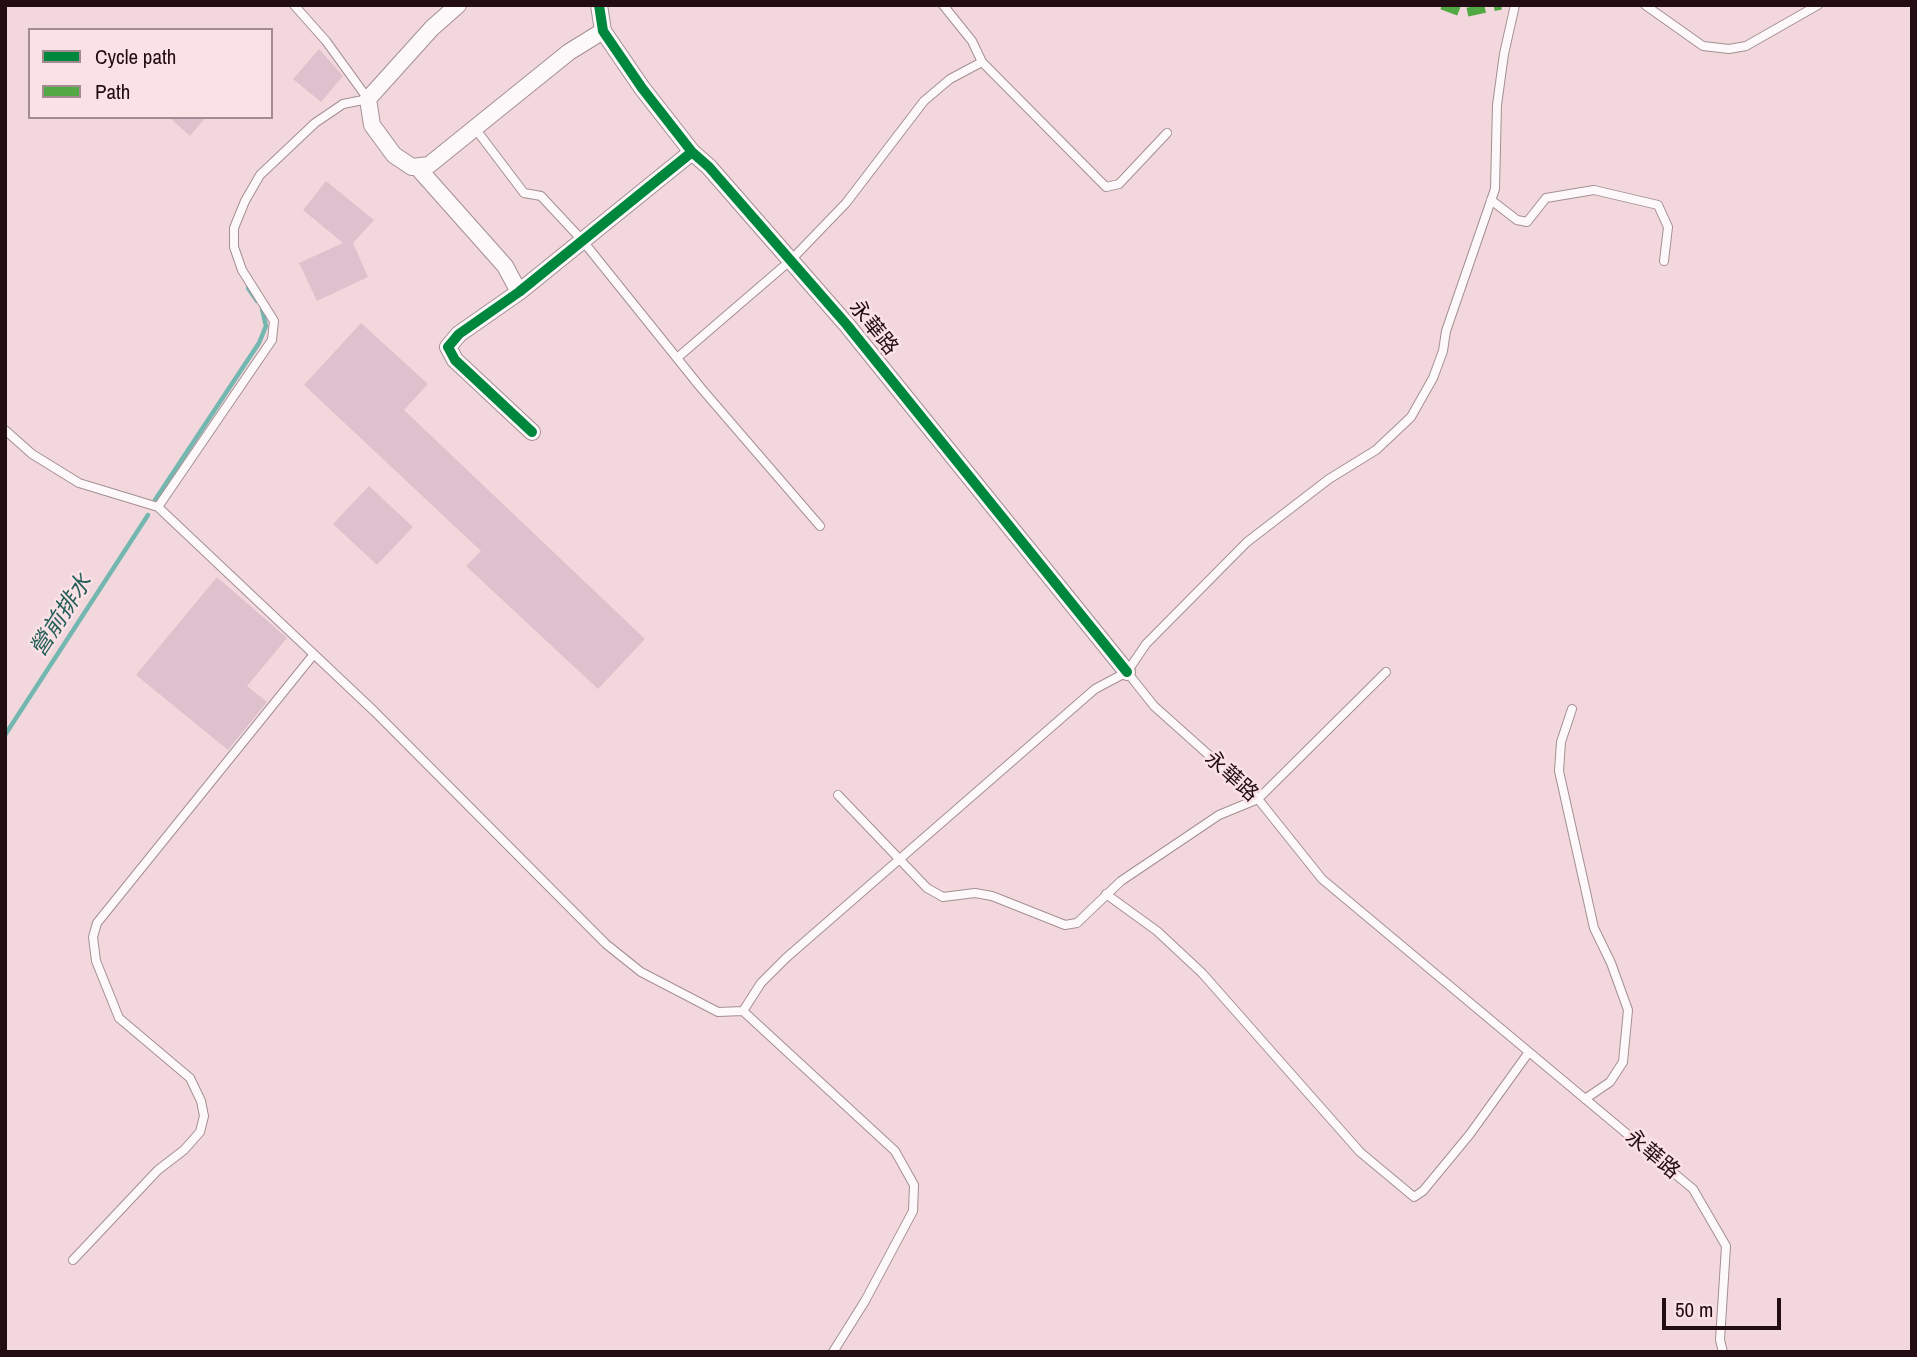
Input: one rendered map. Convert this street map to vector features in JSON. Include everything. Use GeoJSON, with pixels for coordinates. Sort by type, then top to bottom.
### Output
{"type":"FeatureCollection","features":[{"type":"Feature","properties":{"kind":"street"},"geometry":{"type":"LineString","coordinates":[[458,5],[432,28],[368,99],[372,125],[394,155],[417,167],[430,186],[505,266],[519,292]]}},
{"type":"Feature","properties":{"kind":"street","name":"永華路"},"geometry":{"type":"LineString","coordinates":[[599,5],[603,32],[692,152],[709,167],[791,260],[1127,672]]}},
{"type":"Feature","properties":{"kind":"street"},"geometry":{"type":"LineString","coordinates":[[417,167],[429,165],[569,52],[603,32]]}},
{"type":"Feature","properties":{"kind":"street"},"geometry":{"type":"LineString","coordinates":[[532,432],[455,359],[448,347],[459,334],[519,292],[692,152]]}},
{"type":"Feature","properties":{"kind":"lane"},"geometry":{"type":"LineString","coordinates":[[158,507],[272,340],[274,321],[242,270],[234,247],[234,228],[245,201],[260,175],[315,123],[343,104],[368,99],[326,41],[293,5]]}},
{"type":"Feature","properties":{"kind":"lane"},"geometry":{"type":"LineString","coordinates":[[943,5],[972,41],[982,62],[1106,187],[1119,184],[1167,133]]}},
{"type":"Feature","properties":{"kind":"lane"},"geometry":{"type":"LineString","coordinates":[[743,1011],[761,983],[786,958],[900,862],[1095,688],[1127,672],[1146,644],[1247,542],[1329,479],[1376,450],[1411,416],[1443,351],[1446,331],[1492,200],[1497,166],[1497,105],[1504,54],[1515,5]]}},
{"type":"Feature","properties":{"kind":"lane"},"geometry":{"type":"LineString","coordinates":[[1645,5],[1703,46],[1730,49],[1746,46],[1818,5]]}},
{"type":"Feature","properties":{"kind":"lane"},"geometry":{"type":"LineString","coordinates":[[677,358],[791,260],[846,204],[917,108],[950,79],[982,62]]}},
{"type":"Feature","properties":{"kind":"lane"},"geometry":{"type":"LineString","coordinates":[[474,127],[524,192],[541,196],[582,240],[677,358],[820,526]]}},
{"type":"Feature","properties":{"kind":"lane"},"geometry":{"type":"LineString","coordinates":[[1492,200],[1517,220],[1527,222],[1546,198],[1594,190],[1658,205],[1668,227],[1664,261]]}},
{"type":"Feature","properties":{"kind":"lane"},"geometry":{"type":"LineString","coordinates":[[5,430],[32,454],[79,483],[158,507],[314,653],[606,944],[641,972],[718,1012],[743,1011],[895,1151],[914,1185],[913,1211],[905,1230],[833,1352]]}},
{"type":"Feature","properties":{"kind":"lane"},"geometry":{"type":"LineString","coordinates":[[73,1260],[158,1170],[184,1150],[200,1132],[204,1116],[201,1101],[190,1078],[115,1012],[96,961],[93,937],[97,923],[314,653]]}},
{"type":"Feature","properties":{"kind":"lane","name":"永華路"},"geometry":{"type":"LineString","coordinates":[[1127,672],[1154,706],[1258,799],[1322,879],[1693,1189],[1726,1246],[1720,1340],[1723,1352]]}},
{"type":"Feature","properties":{"kind":"lane"},"geometry":{"type":"LineString","coordinates":[[838,795],[900,862],[927,888],[943,897],[975,893],[992,896],[1065,925],[1077,923],[1106,894],[1219,816],[1258,799],[1386,672]]}},
{"type":"Feature","properties":{"kind":"lane"},"geometry":{"type":"LineString","coordinates":[[1572,709],[1561,742],[1559,771],[1594,928],[1611,963],[1628,1010],[1623,1062],[1610,1082],[1585,1099]]}},
{"type":"Feature","properties":{"kind":"lane"},"geometry":{"type":"LineString","coordinates":[[1106,894],[1157,931],[1202,973],[1351,1142],[1414,1198],[1423,1191],[1470,1134],[1529,1052]]}},
{"type":"Feature","properties":{"kind":"building"},"geometry":{"type":"Polygon","coordinates":[[[319,49],[343,76],[321,102],[293,79],[319,49]]]}},
{"type":"Feature","properties":{"kind":"building"},"geometry":{"type":"Polygon","coordinates":[[[171,119],[204,119],[190,136],[171,119]]]}},
{"type":"Feature","properties":{"kind":"building"},"geometry":{"type":"Polygon","coordinates":[[[326,181],[374,220],[353,243],[368,277],[317,301],[299,263],[343,243],[303,210],[326,181]]]}},
{"type":"Feature","properties":{"kind":"building"},"geometry":{"type":"Polygon","coordinates":[[[361,323],[428,384],[404,410],[645,639],[598,689],[466,566],[481,551],[304,385],[361,323]]]}},
{"type":"Feature","properties":{"kind":"building"},"geometry":{"type":"Polygon","coordinates":[[[369,486],[413,527],[377,565],[333,524],[369,486]]]}},
{"type":"Feature","properties":{"kind":"building"},"geometry":{"type":"Polygon","coordinates":[[[217,577],[287,638],[247,686],[267,702],[228,750],[136,675],[217,577]]]}},
{"type":"Feature","properties":{"kind":"waterway","name":"營前排水"},"geometry":{"type":"LineString","coordinates":[[248,288],[257,301]]}},
{"type":"Feature","properties":{"kind":"waterway","name":"營前排水"},"geometry":{"type":"LineString","coordinates":[[155,500],[259,343],[266,326],[262,309]]}},
{"type":"Feature","properties":{"kind":"waterway","name":"營前排水"},"geometry":{"type":"LineString","coordinates":[[5,735],[148,515]]}},
{"type":"Feature","properties":{"kind":"marked path"},"geometry":{"type":"LineString","coordinates":[[1442,5],[1463,13],[1501,5]]}},
{"type":"Feature","properties":{"kind":"cycle path"},"geometry":{"type":"LineString","coordinates":[[599,5],[603,31],[642,88],[692,152],[709,167],[847,325],[1127,672]]}},
{"type":"Feature","properties":{"kind":"cycle path"},"geometry":{"type":"LineString","coordinates":[[532,432],[455,360],[448,347],[459,334],[519,292],[692,152]]}}]}
